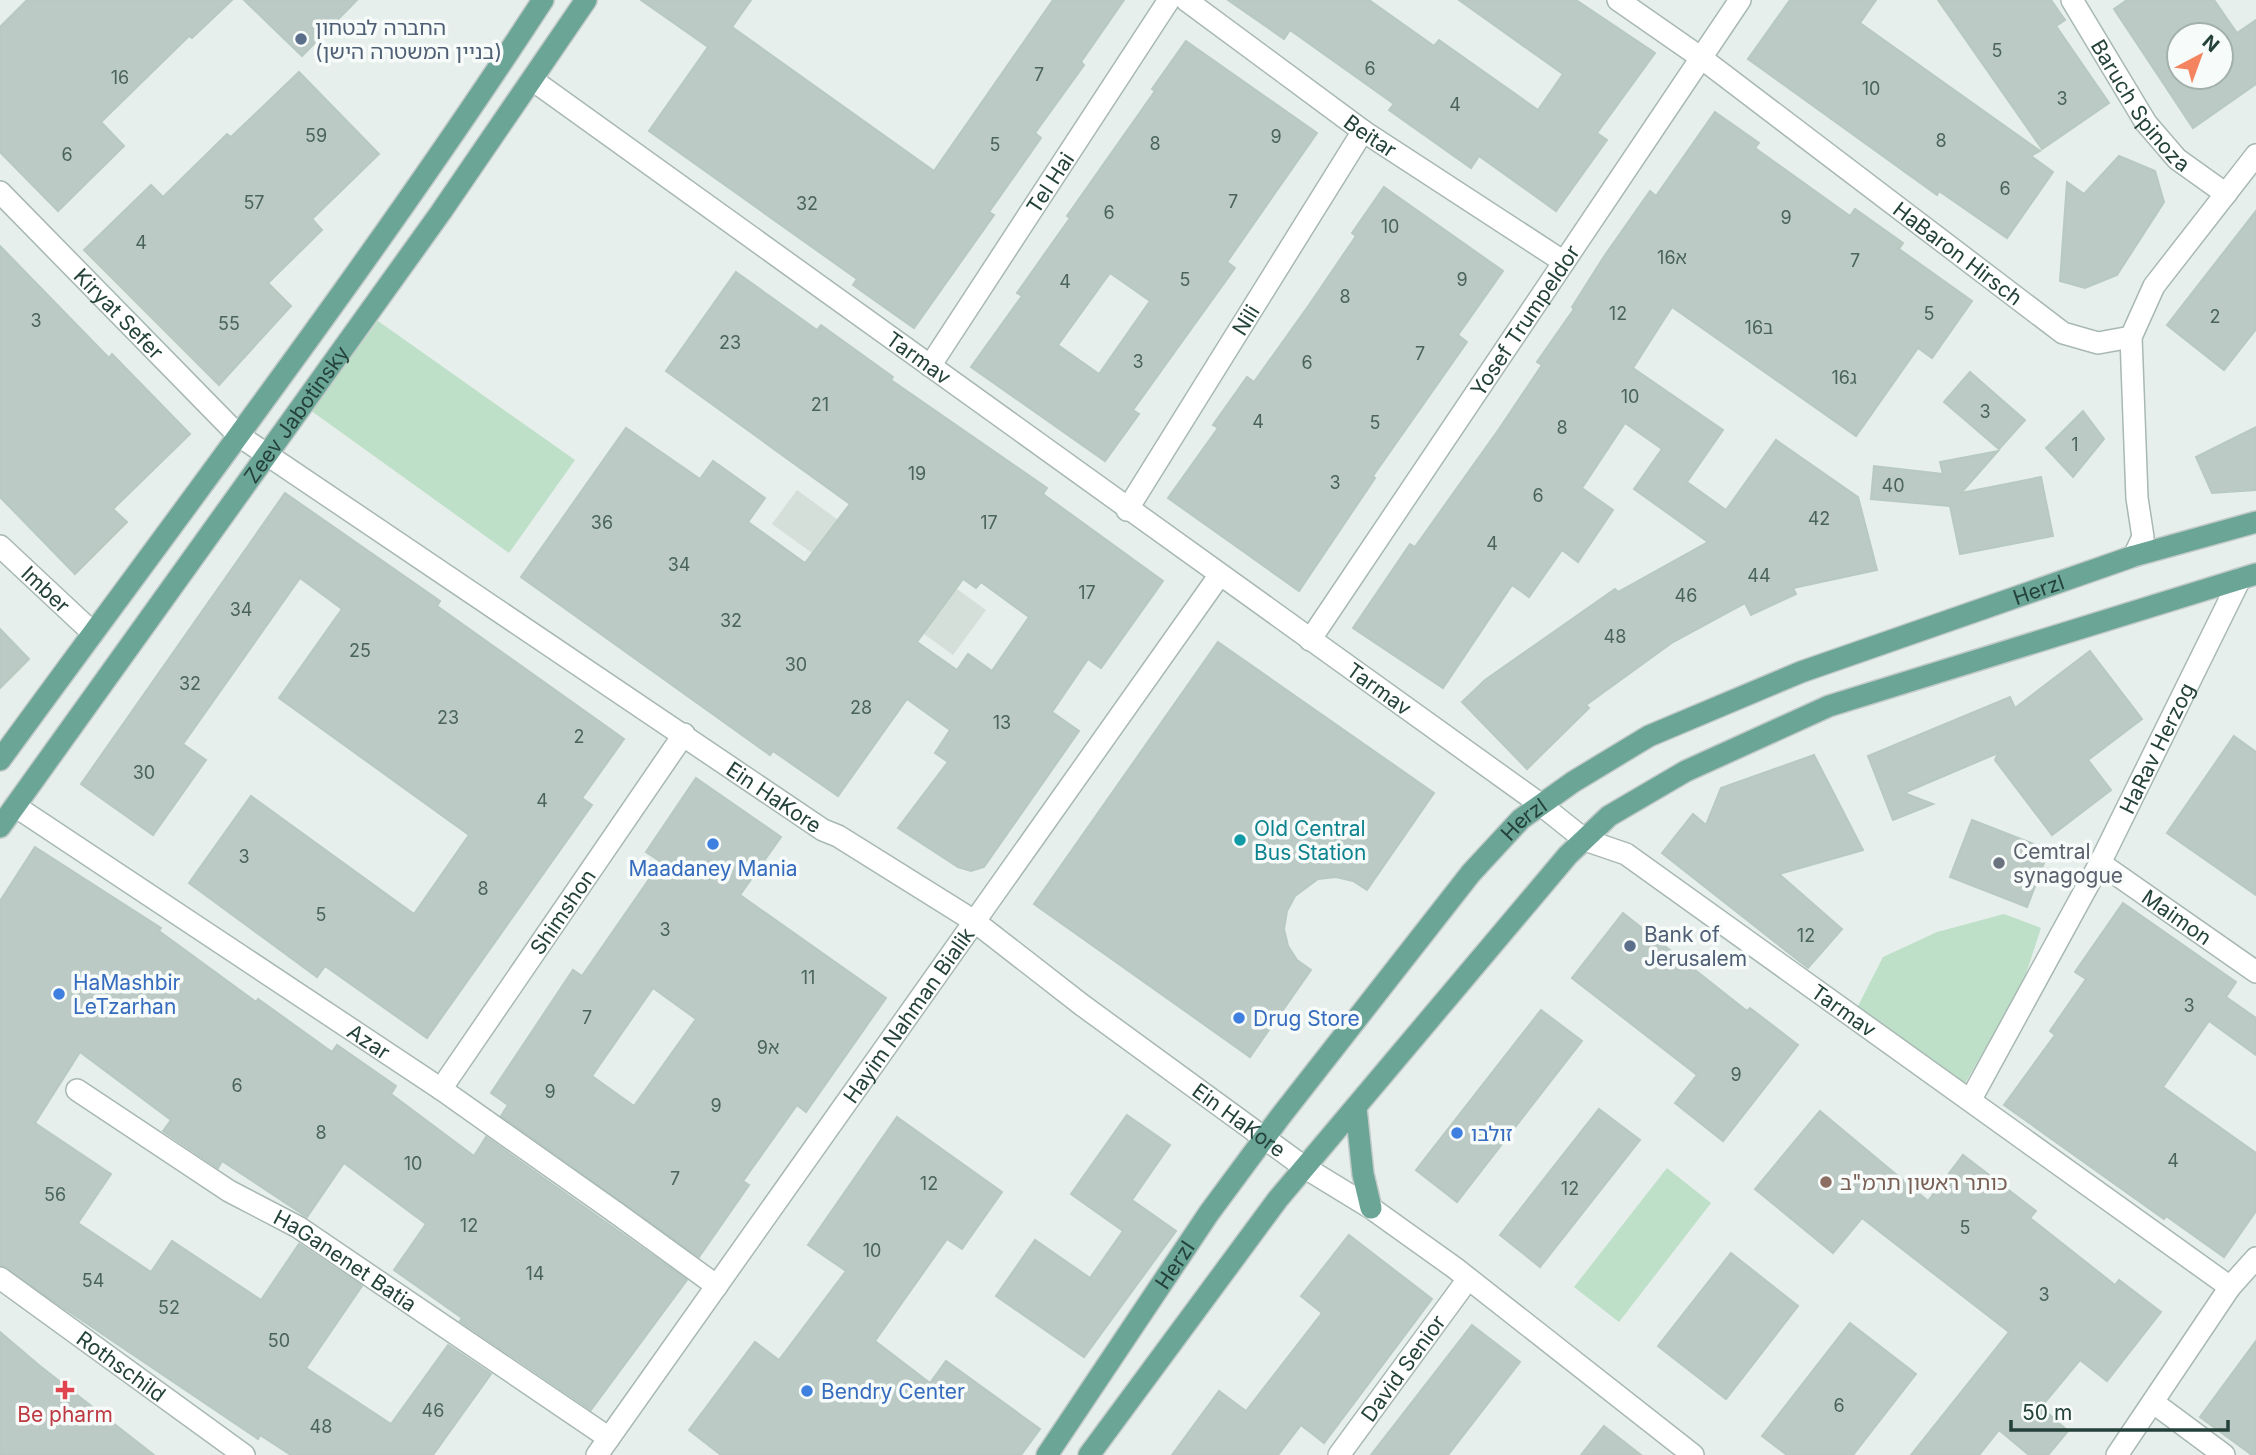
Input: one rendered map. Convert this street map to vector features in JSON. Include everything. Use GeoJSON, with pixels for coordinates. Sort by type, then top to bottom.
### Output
{"type":"FeatureCollection","features":[{"type":"Feature","properties":{"kind":"main road","name":"Zeev Jabotinsky"},"geometry":{"type":"LineString","coordinates":[[0,760],[238,435],[491,80],[543,0]]}},
{"type":"Feature","properties":{"kind":"main road","name":"Zeev Jabotinsky"},"geometry":{"type":"LineString","coordinates":[[0,827],[534,81],[586,0]]}},
{"type":"Feature","properties":{"kind":"main road","name":"Herzl"},"geometry":{"type":"LineString","coordinates":[[1047,1455],[1209,1213],[1265,1138],[1471,873],[1521,819],[1540,804],[1649,736],[1801,671],[2134,556],[2256,522]]}},
{"type":"Feature","properties":{"kind":"main road","name":"Herzl"},"geometry":{"type":"LineString","coordinates":[[1089,1455],[1304,1167],[1527,904],[1609,816],[1686,771],[1829,706],[2248,577]]}},
{"type":"Feature","properties":{"kind":"main road"},"geometry":{"type":"LineString","coordinates":[[1356,1108],[1363,1174],[1371,1208]]}},
{"type":"Feature","properties":{"kind":"street","name":"Tel Hai"},"geometry":{"type":"LineString","coordinates":[[930,366],[1169,0]]}},
{"type":"Feature","properties":{"kind":"street","name":"Beitar"},"geometry":{"type":"LineString","coordinates":[[1186,0],[1363,131],[1564,262]]}},
{"type":"Feature","properties":{"kind":"street","name":"HaBaron Hirsch"},"geometry":{"type":"LineString","coordinates":[[1618,0],[1700,57],[2063,333],[2098,343],[2131,337]]}},
{"type":"Feature","properties":{"kind":"street","name":"Yosef Trumpeldor"},"geometry":{"type":"LineString","coordinates":[[1310,640],[1740,0]]}},
{"type":"Feature","properties":{"kind":"street","name":"Baruch Spinoza"},"geometry":{"type":"LineString","coordinates":[[2072,0],[2147,123],[2177,159],[2225,194]]}},
{"type":"Feature","properties":{"kind":"street","name":"Tarmav"},"geometry":{"type":"LineString","coordinates":[[534,81],[1127,510],[1540,804],[1585,840],[1626,854],[2230,1287]]}},
{"type":"Feature","properties":{"kind":"street","name":"Nili"},"geometry":{"type":"LineString","coordinates":[[1127,510],[1363,131]]}},
{"type":"Feature","properties":{"kind":"street"},"geometry":{"type":"LineString","coordinates":[[2134,556],[2143,537],[2137,498],[2131,337],[2154,286],[2256,155]]}},
{"type":"Feature","properties":{"kind":"street","name":"Kiryat Sefer"},"geometry":{"type":"LineString","coordinates":[[0,192],[238,435]]}},
{"type":"Feature","properties":{"kind":"street","name":"Ein HaKore"},"geometry":{"type":"LineString","coordinates":[[238,435],[823,830],[838,836],[974,921],[1082,1005],[1304,1167],[1371,1208]]}},
{"type":"Feature","properties":{"kind":"street","name":"Imber"},"geometry":{"type":"LineString","coordinates":[[0,546],[93,633]]}},
{"type":"Feature","properties":{"kind":"street","name":"Hayim Nahman Bialik"},"geometry":{"type":"LineString","coordinates":[[603,1446],[1219,576]]}},
{"type":"Feature","properties":{"kind":"street","name":"HaRav Herzog"},"geometry":{"type":"LineString","coordinates":[[1971,1099],[2100,863],[2248,577]]}},
{"type":"Feature","properties":{"kind":"street","name":"Shimshon"},"geometry":{"type":"LineString","coordinates":[[441,1088],[684,734]]}},
{"type":"Feature","properties":{"kind":"street","name":"Azar"},"geometry":{"type":"LineString","coordinates":[[15,806],[441,1088],[717,1286]]}},
{"type":"Feature","properties":{"kind":"street","name":"Maimon"},"geometry":{"type":"LineString","coordinates":[[2100,863],[2256,972]]}},
{"type":"Feature","properties":{"kind":"street","name":"HaGanenet Batia"},"geometry":{"type":"LineString","coordinates":[[76,1090],[229,1192],[298,1227],[603,1446]]}},
{"type":"Feature","properties":{"kind":"street"},"geometry":{"type":"LineString","coordinates":[[1371,1208],[1468,1279],[1693,1455]]}},
{"type":"Feature","properties":{"kind":"street"},"geometry":{"type":"LineString","coordinates":[[2117,1455],[2230,1287],[2256,1258]]}},
{"type":"Feature","properties":{"kind":"street","name":"Rothschild"},"geometry":{"type":"LineString","coordinates":[[0,1278],[244,1455]]}},
{"type":"Feature","properties":{"kind":"street","name":"David Senior"},"geometry":{"type":"LineString","coordinates":[[1339,1455],[1468,1279]]}},
{"type":"Feature","properties":{"kind":"street"},"geometry":{"type":"LineString","coordinates":[[2154,1403],[2224,1455]]}},
{"type":"Feature","properties":{"kind":"shaded area"},"geometry":{"type":"Polygon","coordinates":[[[797,490],[845,525],[852,513],[986,610],[953,655],[772,524],[797,490]]]}},
{"type":"Feature","properties":{"kind":"green space"},"geometry":{"type":"Polygon","coordinates":[[[378,321],[575,460],[509,553],[310,410],[378,321]]]}},
{"type":"Feature","properties":{"kind":"green space"},"geometry":{"type":"Polygon","coordinates":[[[2004,914],[2041,928],[2022,986],[1964,1085],[1857,1008],[1883,957],[1937,932],[2004,914]]]}},
{"type":"Feature","properties":{"kind":"green space"},"geometry":{"type":"Polygon","coordinates":[[[1667,1168],[1711,1203],[1619,1322],[1574,1287],[1667,1168]]]}},
{"type":"Feature","properties":{"kind":"building"},"geometry":{"type":"Polygon","coordinates":[[[27,0],[232,0],[192,38],[189,36],[101,122],[124,146],[58,211],[0,152],[0,27],[27,0]]]}},
{"type":"Feature","properties":{"kind":"building","name":"החברה לבטחון (בניין המשטרה הישן)"},"geometry":{"type":"Polygon","coordinates":[[[244,0],[357,0],[302,56],[244,0]]]}},
{"type":"Feature","properties":{"kind":"building"},"geometry":{"type":"Polygon","coordinates":[[[641,0],[751,0],[732,27],[934,171],[1053,0],[1124,0],[1081,62],[1084,65],[1035,133],[1041,138],[989,212],[994,215],[914,328],[853,285],[857,279],[649,131],[708,47],[641,0]]]}},
{"type":"Feature","properties":{"kind":"building"},"geometry":{"type":"Polygon","coordinates":[[[1228,0],[1369,0],[1434,46],[1439,40],[1538,110],[1563,74],[1459,0],[1576,0],[1655,53],[1597,133],[1607,140],[1556,211],[1479,156],[1471,168],[1389,110],[1394,104],[1290,30],[1284,39],[1228,0]]]}},
{"type":"Feature","properties":{"kind":"building"},"geometry":{"type":"Polygon","coordinates":[[[1790,0],[1876,0],[1860,23],[2040,151],[2031,156],[2053,172],[2007,238],[1939,191],[1937,195],[1748,59],[1790,0]]]}},
{"type":"Feature","properties":{"kind":"building"},"geometry":{"type":"Polygon","coordinates":[[[1938,0],[2051,0],[2065,20],[2056,26],[2109,103],[2042,149],[1938,0]]]}},
{"type":"Feature","properties":{"kind":"building"},"geometry":{"type":"Polygon","coordinates":[[[2127,0],[2214,0],[2229,21],[2165,21],[2165,86],[2114,9],[2127,0]]]}},
{"type":"Feature","properties":{"kind":"building"},"geometry":{"type":"Polygon","coordinates":[[[2256,20],[2256,84],[2193,128],[2168,91],[2235,91],[2235,30],[2237,33],[2256,20]]]}},
{"type":"Feature","properties":{"kind":"building"},"geometry":{"type":"Polygon","coordinates":[[[1186,41],[1317,133],[1227,262],[1235,268],[1133,410],[1139,414],[1105,461],[971,367],[1022,296],[1017,293],[1070,218],[1067,216],[1155,91],[1152,89],[1186,41]],[[1110,273],[1058,345],[1099,374],[1150,301],[1110,273]]]}},
{"type":"Feature","properties":{"kind":"building"},"geometry":{"type":"Polygon","coordinates":[[[299,72],[379,154],[312,219],[322,230],[268,283],[291,306],[219,385],[84,250],[151,185],[163,197],[227,134],[231,137],[299,72]]]}},
{"type":"Feature","properties":{"kind":"building"},"geometry":{"type":"Polygon","coordinates":[[[1715,112],[1759,143],[1755,148],[1850,216],[1855,209],[1903,243],[1899,249],[1972,301],[1932,358],[1918,348],[1856,436],[1672,307],[1633,368],[1723,430],[1687,482],[1726,510],[1776,440],[1858,497],[1877,570],[1793,588],[1796,594],[1751,615],[1745,603],[1673,642],[1586,705],[1589,708],[1527,769],[1462,702],[1485,680],[1615,589],[1618,592],[1708,542],[1634,489],[1662,449],[1625,423],[1582,488],[1613,510],[1578,562],[1562,550],[1529,597],[1512,585],[1443,688],[1353,628],[1410,544],[1415,547],[1499,429],[1542,365],[1537,362],[1574,309],[1572,307],[1603,258],[1650,191],[1656,196],[1715,112]]]}},
{"type":"Feature","properties":{"kind":"building"},"geometry":{"type":"Polygon","coordinates":[[[2119,156],[2155,171],[2164,202],[2117,275],[2085,288],[2060,281],[2067,182],[2084,194],[2119,156]]]}},
{"type":"Feature","properties":{"kind":"building"},"geometry":{"type":"Polygon","coordinates":[[[1384,187],[1503,271],[1458,335],[1467,342],[1373,476],[1375,478],[1299,591],[1168,498],[1218,428],[1213,425],[1247,377],[1254,382],[1309,305],[1356,236],[1352,233],[1384,187]]]}},
{"type":"Feature","properties":{"kind":"building"},"geometry":{"type":"Polygon","coordinates":[[[2256,211],[2256,329],[2224,370],[2167,325],[2256,211]]]}},
{"type":"Feature","properties":{"kind":"building"},"geometry":{"type":"Polygon","coordinates":[[[0,246],[109,358],[112,354],[190,434],[113,509],[127,522],[75,574],[0,497],[0,246]]]}},
{"type":"Feature","properties":{"kind":"building"},"geometry":{"type":"Polygon","coordinates":[[[736,272],[817,330],[821,325],[893,377],[891,380],[1047,488],[1043,494],[1163,581],[1101,668],[1088,659],[1052,712],[1079,731],[984,867],[971,871],[958,867],[898,828],[948,762],[935,753],[950,730],[907,699],[838,796],[773,751],[770,755],[521,577],[626,428],[700,479],[713,461],[765,498],[748,522],[805,563],[850,504],[666,371],[736,272]],[[963,579],[917,642],[957,670],[968,654],[992,671],[1029,617],[981,582],[976,588],[963,579]]]}},
{"type":"Feature","properties":{"kind":"building"},"geometry":{"type":"Polygon","coordinates":[[[1970,372],[2025,420],[1999,449],[1944,402],[1970,372]]]}},
{"type":"Feature","properties":{"kind":"building"},"geometry":{"type":"Polygon","coordinates":[[[2083,411],[2104,439],[2073,477],[2046,448],[2083,411]]]}},
{"type":"Feature","properties":{"kind":"building"},"geometry":{"type":"Polygon","coordinates":[[[2256,427],[2256,490],[2212,493],[2196,457],[2256,427]]]}},
{"type":"Feature","properties":{"kind":"building"},"geometry":{"type":"Polygon","coordinates":[[[1998,451],[1961,493],[2041,477],[2053,536],[1960,554],[1950,506],[1871,499],[1874,466],[1943,474],[1940,462],[1998,451]]]}},
{"type":"Feature","properties":{"kind":"building"},"geometry":{"type":"Polygon","coordinates":[[[285,493],[440,601],[437,606],[624,739],[582,798],[592,805],[427,1038],[325,966],[317,977],[189,883],[251,796],[414,914],[469,835],[279,698],[342,609],[300,578],[183,744],[206,760],[153,835],[81,784],[285,493]]]}},
{"type":"Feature","properties":{"kind":"building"},"geometry":{"type":"Polygon","coordinates":[[[0,629],[29,659],[0,688],[0,629]]]}},
{"type":"Feature","properties":{"kind":"building","name":"Old Central Bus Station"},"geometry":{"type":"Polygon","coordinates":[[[1218,642],[1434,793],[1367,890],[1353,881],[1336,877],[1318,879],[1295,896],[1287,911],[1284,929],[1288,946],[1297,960],[1311,970],[1250,1057],[1034,904],[1218,642]]]}},
{"type":"Feature","properties":{"kind":"building"},"geometry":{"type":"Polygon","coordinates":[[[2090,651],[2142,719],[2088,760],[2111,790],[2052,835],[1995,760],[1998,753],[1904,793],[1933,804],[1893,820],[1868,756],[2010,697],[2015,708],[2090,651]]]}},
{"type":"Feature","properties":{"kind":"building"},"geometry":{"type":"Polygon","coordinates":[[[2234,736],[2256,752],[2256,895],[2167,833],[2234,736]]]}},
{"type":"Feature","properties":{"kind":"building"},"geometry":{"type":"Polygon","coordinates":[[[1814,755],[1863,850],[1779,874],[1842,929],[1808,968],[1662,853],[1693,814],[1706,825],[1721,788],[1814,755]]]}},
{"type":"Feature","properties":{"kind":"building"},"geometry":{"type":"Polygon","coordinates":[[[696,778],[781,837],[740,895],[886,998],[806,1112],[797,1105],[743,1181],[749,1185],[699,1257],[501,1116],[508,1105],[491,1093],[573,970],[582,976],[661,862],[646,852],[696,778]],[[653,988],[592,1076],[634,1106],[696,1019],[653,988]]]}},
{"type":"Feature","properties":{"kind":"building","name":"Cemtral synagogue"},"geometry":{"type":"Polygon","coordinates":[[[1972,820],[2049,850],[2027,907],[1950,877],[1972,820]]]}},
{"type":"Feature","properties":{"kind":"building"},"geometry":{"type":"Polygon","coordinates":[[[35,847],[161,928],[159,931],[256,1002],[258,999],[332,1052],[337,1045],[396,1086],[391,1094],[474,1156],[486,1137],[687,1280],[591,1410],[460,1321],[462,1318],[394,1270],[426,1224],[344,1163],[307,1217],[222,1161],[218,1168],[163,1131],[171,1120],[80,1052],[35,1123],[111,1174],[78,1223],[151,1272],[172,1241],[261,1300],[299,1244],[362,1286],[306,1368],[391,1424],[448,1345],[491,1374],[433,1455],[291,1455],[260,1435],[258,1439],[0,1265],[0,901],[35,847]]]}},
{"type":"Feature","properties":{"kind":"building"},"geometry":{"type":"Polygon","coordinates":[[[2123,903],[2236,982],[2226,997],[2256,1018],[2256,1055],[2209,1021],[2163,1087],[2256,1153],[2256,1211],[2224,1257],[2166,1216],[2164,1219],[2004,1105],[2055,1035],[2050,1031],[2086,979],[2075,972],[2123,903]]]}},
{"type":"Feature","properties":{"kind":"building"},"geometry":{"type":"Polygon","coordinates":[[[1623,913],[1747,1011],[1750,1008],[1798,1045],[1723,1141],[1675,1103],[1697,1075],[1572,978],[1623,913]]]}},
{"type":"Feature","properties":{"kind":"building"},"geometry":{"type":"Polygon","coordinates":[[[1541,1010],[1582,1041],[1457,1202],[1416,1170],[1541,1010]]]}},
{"type":"Feature","properties":{"kind":"building"},"geometry":{"type":"Polygon","coordinates":[[[1599,1109],[1640,1140],[1540,1267],[1500,1235],[1599,1109]]]}},
{"type":"Feature","properties":{"kind":"building"},"geometry":{"type":"Polygon","coordinates":[[[1820,1111],[1928,1201],[1963,1155],[2036,1211],[2030,1218],[2115,1285],[2119,1280],[2161,1312],[2107,1381],[2080,1360],[2041,1407],[2068,1431],[2048,1455],[2029,1455],[1999,1430],[1979,1455],[1911,1455],[2009,1332],[1862,1218],[1833,1253],[1755,1189],[1820,1111]]]}},
{"type":"Feature","properties":{"kind":"building"},"geometry":{"type":"Polygon","coordinates":[[[1127,1115],[1170,1145],[1132,1200],[1176,1231],[1084,1357],[996,1296],[1035,1240],[1090,1278],[1123,1231],[1071,1194],[1127,1115]]]}},
{"type":"Feature","properties":{"kind":"building"},"geometry":{"type":"Polygon","coordinates":[[[897,1117],[1002,1192],[962,1249],[947,1239],[875,1341],[930,1383],[946,1361],[1040,1429],[1021,1455],[721,1455],[689,1430],[755,1342],[779,1360],[846,1271],[808,1245],[897,1117]]]}},
{"type":"Feature","properties":{"kind":"building"},"geometry":{"type":"Polygon","coordinates":[[[1349,1235],[1432,1299],[1324,1443],[1301,1425],[1278,1455],[1172,1455],[1219,1391],[1246,1411],[1322,1313],[1301,1296],[1349,1235]]]}},
{"type":"Feature","properties":{"kind":"building"},"geometry":{"type":"Polygon","coordinates":[[[1731,1253],[1798,1306],[1726,1399],[1658,1346],[1731,1253]]]}},
{"type":"Feature","properties":{"kind":"building"},"geometry":{"type":"Polygon","coordinates":[[[1850,1323],[1916,1374],[1853,1455],[1787,1455],[1762,1436],[1850,1323]]]}},
{"type":"Feature","properties":{"kind":"building"},"geometry":{"type":"Polygon","coordinates":[[[1472,1325],[1520,1362],[1448,1455],[1371,1455],[1472,1325]]]}},
{"type":"Feature","properties":{"kind":"building"},"geometry":{"type":"Polygon","coordinates":[[[0,1332],[40,1366],[154,1455],[0,1455],[0,1332]]]}},
{"type":"Feature","properties":{"kind":"building"},"geometry":{"type":"Polygon","coordinates":[[[2256,1341],[2256,1455],[2252,1455],[2200,1417],[2256,1341]]]}},
{"type":"Feature","properties":{"kind":"building"},"geometry":{"type":"Polygon","coordinates":[[[1604,1426],[1641,1455],[1581,1455],[1604,1426]]]}},
{"type":"Feature","properties":{"kind":"place","name":"החברה לבטחון (בניין המשטרה הישן)"},"geometry":{"type":"Point","coordinates":[301,39]}},
{"type":"Feature","properties":{"kind":"place","name":"Old Central Bus Station"},"geometry":{"type":"Point","coordinates":[1240,840]}},
{"type":"Feature","properties":{"kind":"place","name":"Maadaney Mania"},"geometry":{"type":"Point","coordinates":[713,844]}},
{"type":"Feature","properties":{"kind":"place","name":"Cemtral synagogue"},"geometry":{"type":"Point","coordinates":[1999,863]}},
{"type":"Feature","properties":{"kind":"place","name":"Bank of Jerusalem"},"geometry":{"type":"Point","coordinates":[1630,946]}},
{"type":"Feature","properties":{"kind":"place","name":"HaMashbir LeTzarhan"},"geometry":{"type":"Point","coordinates":[59,994]}},
{"type":"Feature","properties":{"kind":"place","name":"Drug Store"},"geometry":{"type":"Point","coordinates":[1239,1018]}},
{"type":"Feature","properties":{"kind":"place","name":"זולבו"},"geometry":{"type":"Point","coordinates":[1457,1133]}},
{"type":"Feature","properties":{"kind":"place","name":"כותר ראשון תרמ\"ב"},"geometry":{"type":"Point","coordinates":[1826,1182]}},
{"type":"Feature","properties":{"kind":"place","name":"Be pharm"},"geometry":{"type":"Point","coordinates":[65,1390]}},
{"type":"Feature","properties":{"kind":"place","name":"Bendry Center"},"geometry":{"type":"Point","coordinates":[807,1391]}}]}
